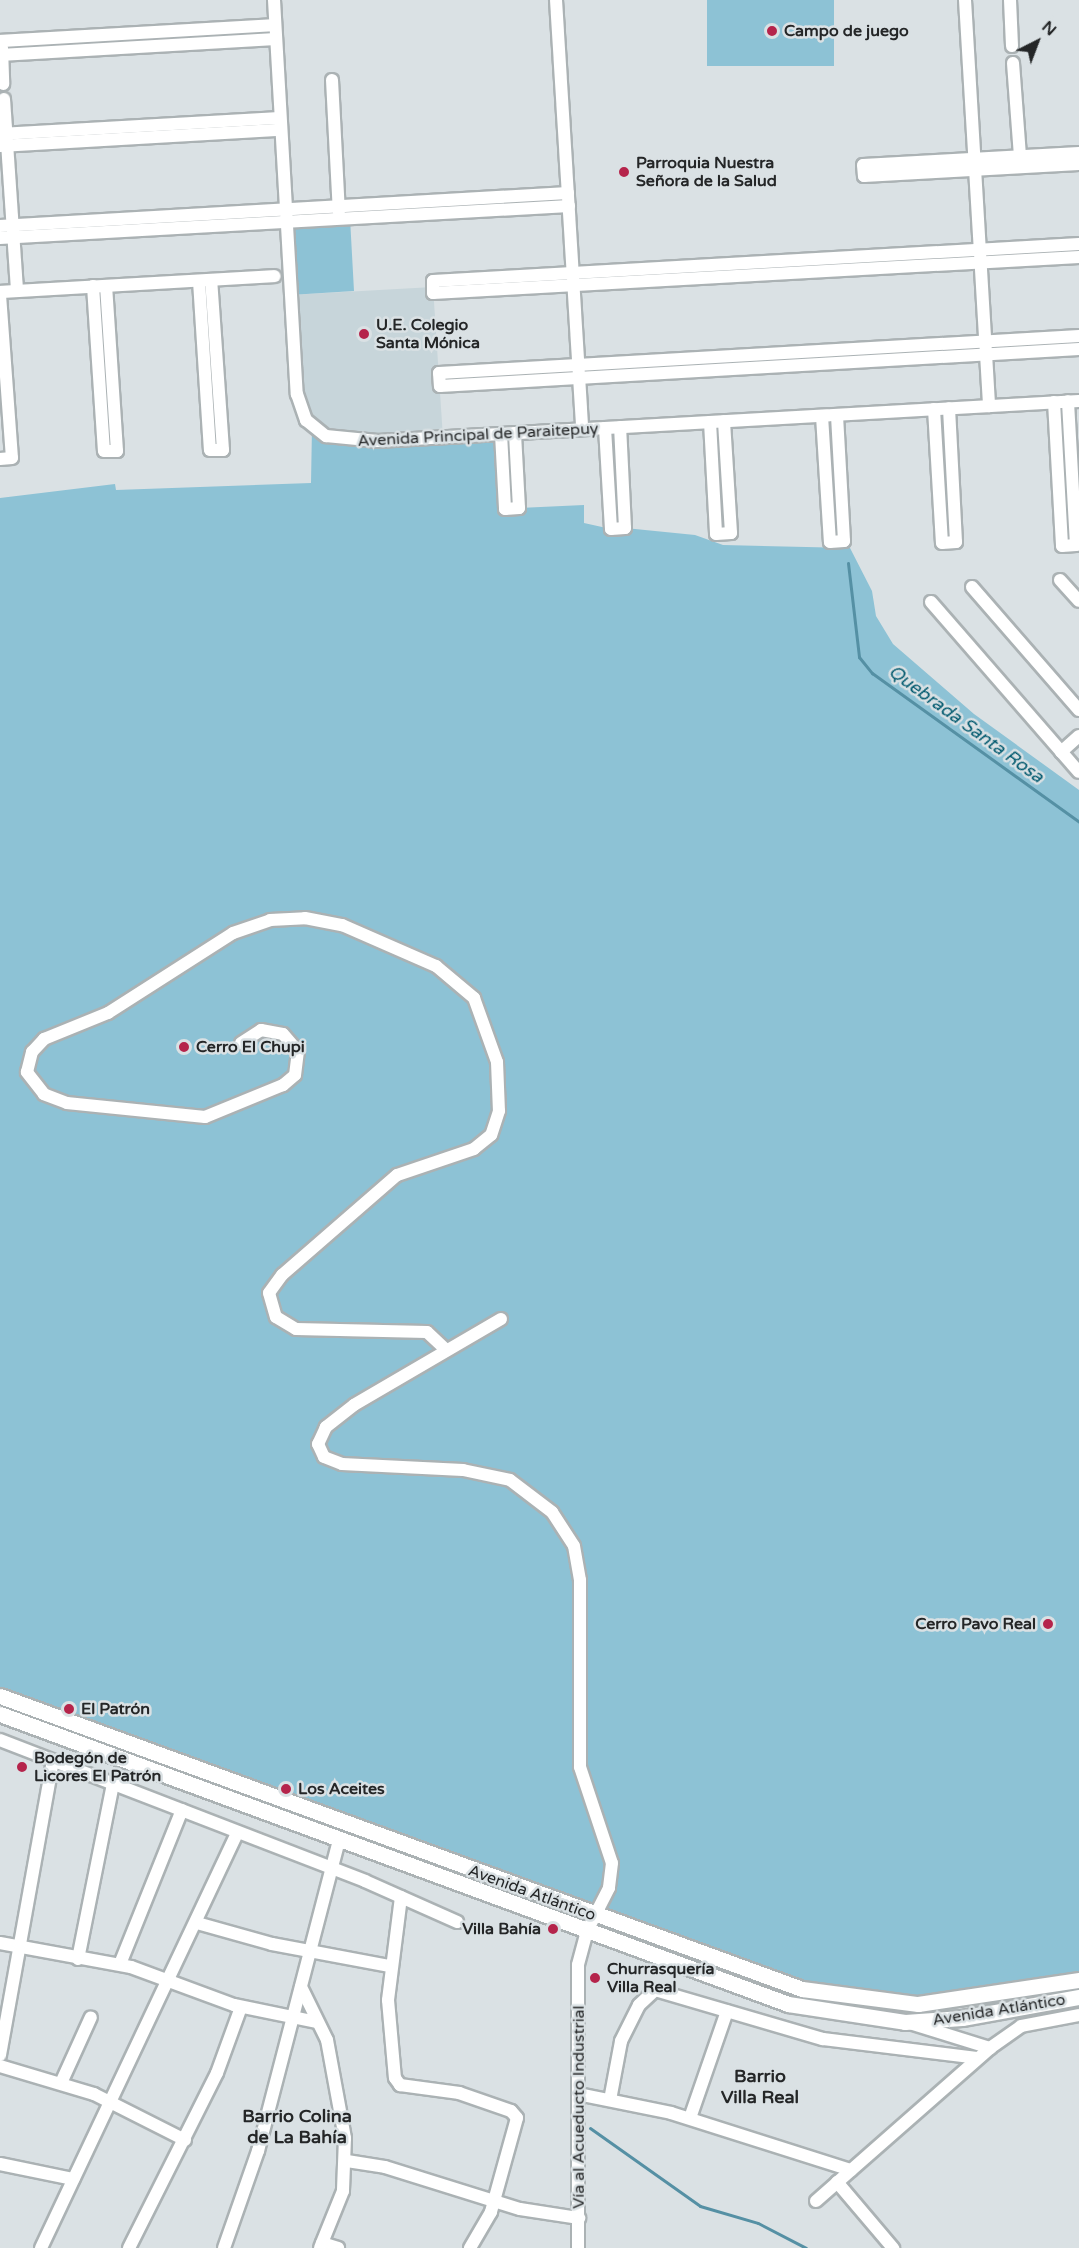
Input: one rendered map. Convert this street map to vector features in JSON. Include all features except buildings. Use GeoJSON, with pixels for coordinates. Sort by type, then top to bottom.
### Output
{"type":"FeatureCollection","features":[{"type":"Feature","properties":{"kind":"main road","name":"Avenida Atlántico"},"geometry":{"type":"LineString","coordinates":[[0,1695],[782,1984],[863,2001],[933,2003],[1079,1980]]}},
{"type":"Feature","properties":{"kind":"main road","name":"Avenida Atlántico"},"geometry":{"type":"LineString","coordinates":[[0,1714],[788,2004],[905,2022],[962,2019],[1079,1997]]}},
{"type":"Feature","properties":{"kind":"street","name":"Avenida Principal de Paraitepuy"},"geometry":{"type":"LineString","coordinates":[[274,0],[297,394],[312,427],[353,442],[1074,401]]}},
{"type":"Feature","properties":{"kind":"street"},"geometry":{"type":"LineString","coordinates":[[556,0],[582,429]]}},
{"type":"Feature","properties":{"kind":"street"},"geometry":{"type":"LineString","coordinates":[[965,0],[989,406]]}},
{"type":"Feature","properties":{"kind":"street"},"geometry":{"type":"LineString","coordinates":[[1010,0],[1012,46]]}},
{"type":"Feature","properties":{"kind":"street"},"geometry":{"type":"LineString","coordinates":[[3,84],[1,41],[275,25]]}},
{"type":"Feature","properties":{"kind":"street"},"geometry":{"type":"LineString","coordinates":[[141,33],[142,47]]}},
{"type":"Feature","properties":{"kind":"street"},"geometry":{"type":"LineString","coordinates":[[1,55],[276,39]]}},
{"type":"Feature","properties":{"kind":"street"},"geometry":{"type":"LineString","coordinates":[[1013,63],[1020,156]]}},
{"type":"Feature","properties":{"kind":"street"},"geometry":{"type":"LineString","coordinates":[[332,80],[339,213]]}},
{"type":"Feature","properties":{"kind":"street"},"geometry":{"type":"LineString","coordinates":[[4,99],[9,230],[16,291]]}},
{"type":"Feature","properties":{"kind":"street"},"geometry":{"type":"LineString","coordinates":[[4,140],[280,124]]}},
{"type":"Feature","properties":{"kind":"street"},"geometry":{"type":"LineString","coordinates":[[1079,153],[1020,156],[975,164],[864,176],[863,165],[975,164],[1079,164]]}},
{"type":"Feature","properties":{"kind":"street"},"geometry":{"type":"LineString","coordinates":[[0,238],[9,230],[339,213],[429,207],[568,193]]}},
{"type":"Feature","properties":{"kind":"street"},"geometry":{"type":"LineString","coordinates":[[429,207],[569,206]]}},
{"type":"Feature","properties":{"kind":"street"},"geometry":{"type":"LineString","coordinates":[[573,279],[433,293],[433,281],[573,279],[812,266],[980,256],[1079,244]]}},
{"type":"Feature","properties":{"kind":"street"},"geometry":{"type":"LineString","coordinates":[[980,256],[1079,257]]}},
{"type":"Feature","properties":{"kind":"street"},"geometry":{"type":"LineString","coordinates":[[0,459],[12,458],[0,293],[275,276]]}},
{"type":"Feature","properties":{"kind":"street"},"geometry":{"type":"LineString","coordinates":[[205,280],[223,450],[210,450],[205,280]]}},
{"type":"Feature","properties":{"kind":"street"},"geometry":{"type":"LineString","coordinates":[[99,286],[117,451],[104,451],[99,286]]}},
{"type":"Feature","properties":{"kind":"street"},"geometry":{"type":"LineString","coordinates":[[1079,336],[818,351],[579,372],[440,386],[439,373],[579,372],[819,364],[1079,350]]}},
{"type":"Feature","properties":{"kind":"street"},"geometry":{"type":"LineString","coordinates":[[818,351],[819,364]]}},
{"type":"Feature","properties":{"kind":"street"},"geometry":{"type":"LineString","coordinates":[[1053,402],[1062,546],[1076,545],[1074,401]]}},
{"type":"Feature","properties":{"kind":"street"},"geometry":{"type":"LineString","coordinates":[[934,409],[942,543],[956,542],[949,408]]}},
{"type":"Feature","properties":{"kind":"street"},"geometry":{"type":"LineString","coordinates":[[822,416],[830,542],[844,541],[837,415]]}},
{"type":"Feature","properties":{"kind":"street"},"geometry":{"type":"LineString","coordinates":[[710,422],[716,534],[730,533],[724,421]]}},
{"type":"Feature","properties":{"kind":"street"},"geometry":{"type":"LineString","coordinates":[[605,428],[611,529],[625,528],[620,427]]}},
{"type":"Feature","properties":{"kind":"street"},"geometry":{"type":"LineString","coordinates":[[501,434],[505,509],[519,508],[515,433]]}},
{"type":"Feature","properties":{"kind":"street"},"geometry":{"type":"LineString","coordinates":[[1060,580],[1079,601]]}},
{"type":"Feature","properties":{"kind":"street"},"geometry":{"type":"LineString","coordinates":[[972,587],[1079,710]]}},
{"type":"Feature","properties":{"kind":"street"},"geometry":{"type":"LineString","coordinates":[[931,602],[1079,772]]}},
{"type":"Feature","properties":{"kind":"street"},"geometry":{"type":"LineString","coordinates":[[1061,752],[1079,736]]}},
{"type":"Feature","properties":{"kind":"street"},"geometry":{"type":"LineString","coordinates":[[241,1042],[261,1030],[283,1034],[298,1051],[298,1069],[283,1086],[205,1117],[67,1103],[44,1094],[27,1072],[29,1059],[44,1039],[108,1013],[233,933],[270,920],[305,918],[342,925],[436,966],[474,998],[497,1062],[499,1111],[491,1135],[474,1149],[397,1175],[282,1275],[269,1293],[276,1317],[296,1329],[426,1332],[445,1349],[501,1319]]}},
{"type":"Feature","properties":{"kind":"street","name":"Vía al Acueducto Industrial"},"geometry":{"type":"LineString","coordinates":[[445,1349],[334,1419],[321,1433],[319,1450],[342,1464],[495,1474],[530,1491],[569,1535],[580,1580],[580,1767],[612,1863],[609,1888],[586,1931],[578,1965],[578,2248]]}},
{"type":"Feature","properties":{"kind":"street"},"geometry":{"type":"LineString","coordinates":[[0,1740],[329,1867],[457,1922]]}},
{"type":"Feature","properties":{"kind":"street"},"geometry":{"type":"LineString","coordinates":[[0,2055],[2,2027],[53,1761]]}},
{"type":"Feature","properties":{"kind":"street"},"geometry":{"type":"LineString","coordinates":[[78,1959],[113,1784]]}},
{"type":"Feature","properties":{"kind":"street"},"geometry":{"type":"LineString","coordinates":[[120,1964],[182,1810]]}},
{"type":"Feature","properties":{"kind":"street"},"geometry":{"type":"LineString","coordinates":[[41,2248],[110,2101],[169,1983],[237,1832]]}},
{"type":"Feature","properties":{"kind":"street"},"geometry":{"type":"LineString","coordinates":[[224,2248],[247,2189],[301,1987],[329,1867],[339,1839]]}},
{"type":"Feature","properties":{"kind":"street"},"geometry":{"type":"LineString","coordinates":[[401,1897],[390,1966],[397,2082],[459,2093],[511,2111],[517,2118],[495,2201],[470,2248]]}},
{"type":"Feature","properties":{"kind":"street"},"geometry":{"type":"LineString","coordinates":[[197,1923],[308,1951],[390,1966]]}},
{"type":"Feature","properties":{"kind":"street"},"geometry":{"type":"LineString","coordinates":[[0,1942],[78,1959],[120,1964],[241,2007],[292,2020],[317,2022]]}},
{"type":"Feature","properties":{"kind":"street"},"geometry":{"type":"LineString","coordinates":[[301,1987],[317,2022],[337,2080],[346,2161],[343,2191],[321,2246],[338,2248]]}},
{"type":"Feature","properties":{"kind":"street"},"geometry":{"type":"LineString","coordinates":[[610,2100],[621,2041],[649,1991],[661,1990],[727,2011],[848,2043],[977,2058]]}},
{"type":"Feature","properties":{"kind":"street"},"geometry":{"type":"LineString","coordinates":[[129,2248],[218,2073],[241,2007]]}},
{"type":"Feature","properties":{"kind":"street"},"geometry":{"type":"LineString","coordinates":[[690,2118],[727,2011]]}},
{"type":"Feature","properties":{"kind":"street"},"geometry":{"type":"LineString","coordinates":[[816,2201],[977,2058],[1021,2026],[1079,2015]]}},
{"type":"Feature","properties":{"kind":"street"},"geometry":{"type":"LineString","coordinates":[[61,2083],[91,2016]]}},
{"type":"Feature","properties":{"kind":"street"},"geometry":{"type":"LineString","coordinates":[[905,2022],[990,2048]]}},
{"type":"Feature","properties":{"kind":"street"},"geometry":{"type":"LineString","coordinates":[[0,2066],[61,2083],[110,2101],[184,2140]]}},
{"type":"Feature","properties":{"kind":"street"},"geometry":{"type":"LineString","coordinates":[[578,2094],[690,2118],[851,2170]]}},
{"type":"Feature","properties":{"kind":"street"},"geometry":{"type":"LineString","coordinates":[[346,2161],[385,2167],[495,2201],[579,2218]]}},
{"type":"Feature","properties":{"kind":"street"},"geometry":{"type":"LineString","coordinates":[[0,2164],[73,2179]]}},
{"type":"Feature","properties":{"kind":"street"},"geometry":{"type":"LineString","coordinates":[[837,2182],[893,2248]]}},
{"type":"Feature","properties":{"kind":"shaded area","name":"Campo de juego"},"geometry":{"type":"Polygon","coordinates":[[[707,0],[834,0],[834,66],[707,66],[707,0]]]}},
{"type":"Feature","properties":{"kind":"shaded area"},"geometry":{"type":"Polygon","coordinates":[[[568,193],[569,206],[350,218],[354,291],[290,295],[286,222],[0,238],[0,226],[568,193]]]}},
{"type":"Feature","properties":{"kind":"shaded area","name":"U.E. Colegio Santa Mónica"},"geometry":{"type":"Polygon","coordinates":[[[433,287],[443,438],[353,442],[306,420],[290,295],[433,287]]]}},
{"type":"Feature","properties":{"kind":"shaded area"},"geometry":{"type":"Polygon","coordinates":[[[312,427],[326,436],[515,433],[519,508],[584,505],[584,523],[611,529],[605,428],[620,427],[625,528],[695,535],[723,545],[850,548],[872,591],[876,616],[893,644],[974,714],[1079,790],[1079,1980],[984,1997],[832,1997],[0,1696],[0,498],[115,484],[116,490],[311,483],[312,427]]]}},
{"type":"Feature","properties":{"kind":"waterway","name":"Quebrada Santa Rosa"},"geometry":{"type":"LineString","coordinates":[[848,563],[859,657],[872,673],[1079,822]]}},
{"type":"Feature","properties":{"kind":"waterway"},"geometry":{"type":"LineString","coordinates":[[590,2128],[700,2206],[758,2223],[806,2248]]}},
{"type":"Feature","properties":{"kind":"place","name":"Campo de juego"},"geometry":{"type":"Point","coordinates":[772,31]}},
{"type":"Feature","properties":{"kind":"place","name":"Parroquia Nuestra Señora de la Salud"},"geometry":{"type":"Point","coordinates":[624,172]}},
{"type":"Feature","properties":{"kind":"place","name":"U.E. Colegio Santa Mónica"},"geometry":{"type":"Point","coordinates":[364,334]}},
{"type":"Feature","properties":{"kind":"place","name":"Cerro El Chupi"},"geometry":{"type":"Point","coordinates":[184,1047]}},
{"type":"Feature","properties":{"kind":"place","name":"Cerro Pavo Real"},"geometry":{"type":"Point","coordinates":[1048,1624]}},
{"type":"Feature","properties":{"kind":"place","name":"El Patrón"},"geometry":{"type":"Point","coordinates":[69,1709]}},
{"type":"Feature","properties":{"kind":"place","name":"Bodegón de Licores El Patrón"},"geometry":{"type":"Point","coordinates":[22,1767]}},
{"type":"Feature","properties":{"kind":"place","name":"Los Aceites"},"geometry":{"type":"Point","coordinates":[286,1789]}},
{"type":"Feature","properties":{"kind":"place","name":"Villa Bahía"},"geometry":{"type":"Point","coordinates":[553,1929]}},
{"type":"Feature","properties":{"kind":"place","name":"Churrasquería Villa Real"},"geometry":{"type":"Point","coordinates":[595,1978]}},
{"type":"Feature","properties":{"kind":"district","name":"Barrio Villa Real"},"geometry":{"type":"Point","coordinates":[760,2087]}},
{"type":"Feature","properties":{"kind":"district","name":"Barrio Colina de La Bahía"},"geometry":{"type":"Point","coordinates":[297,2127]}}]}
